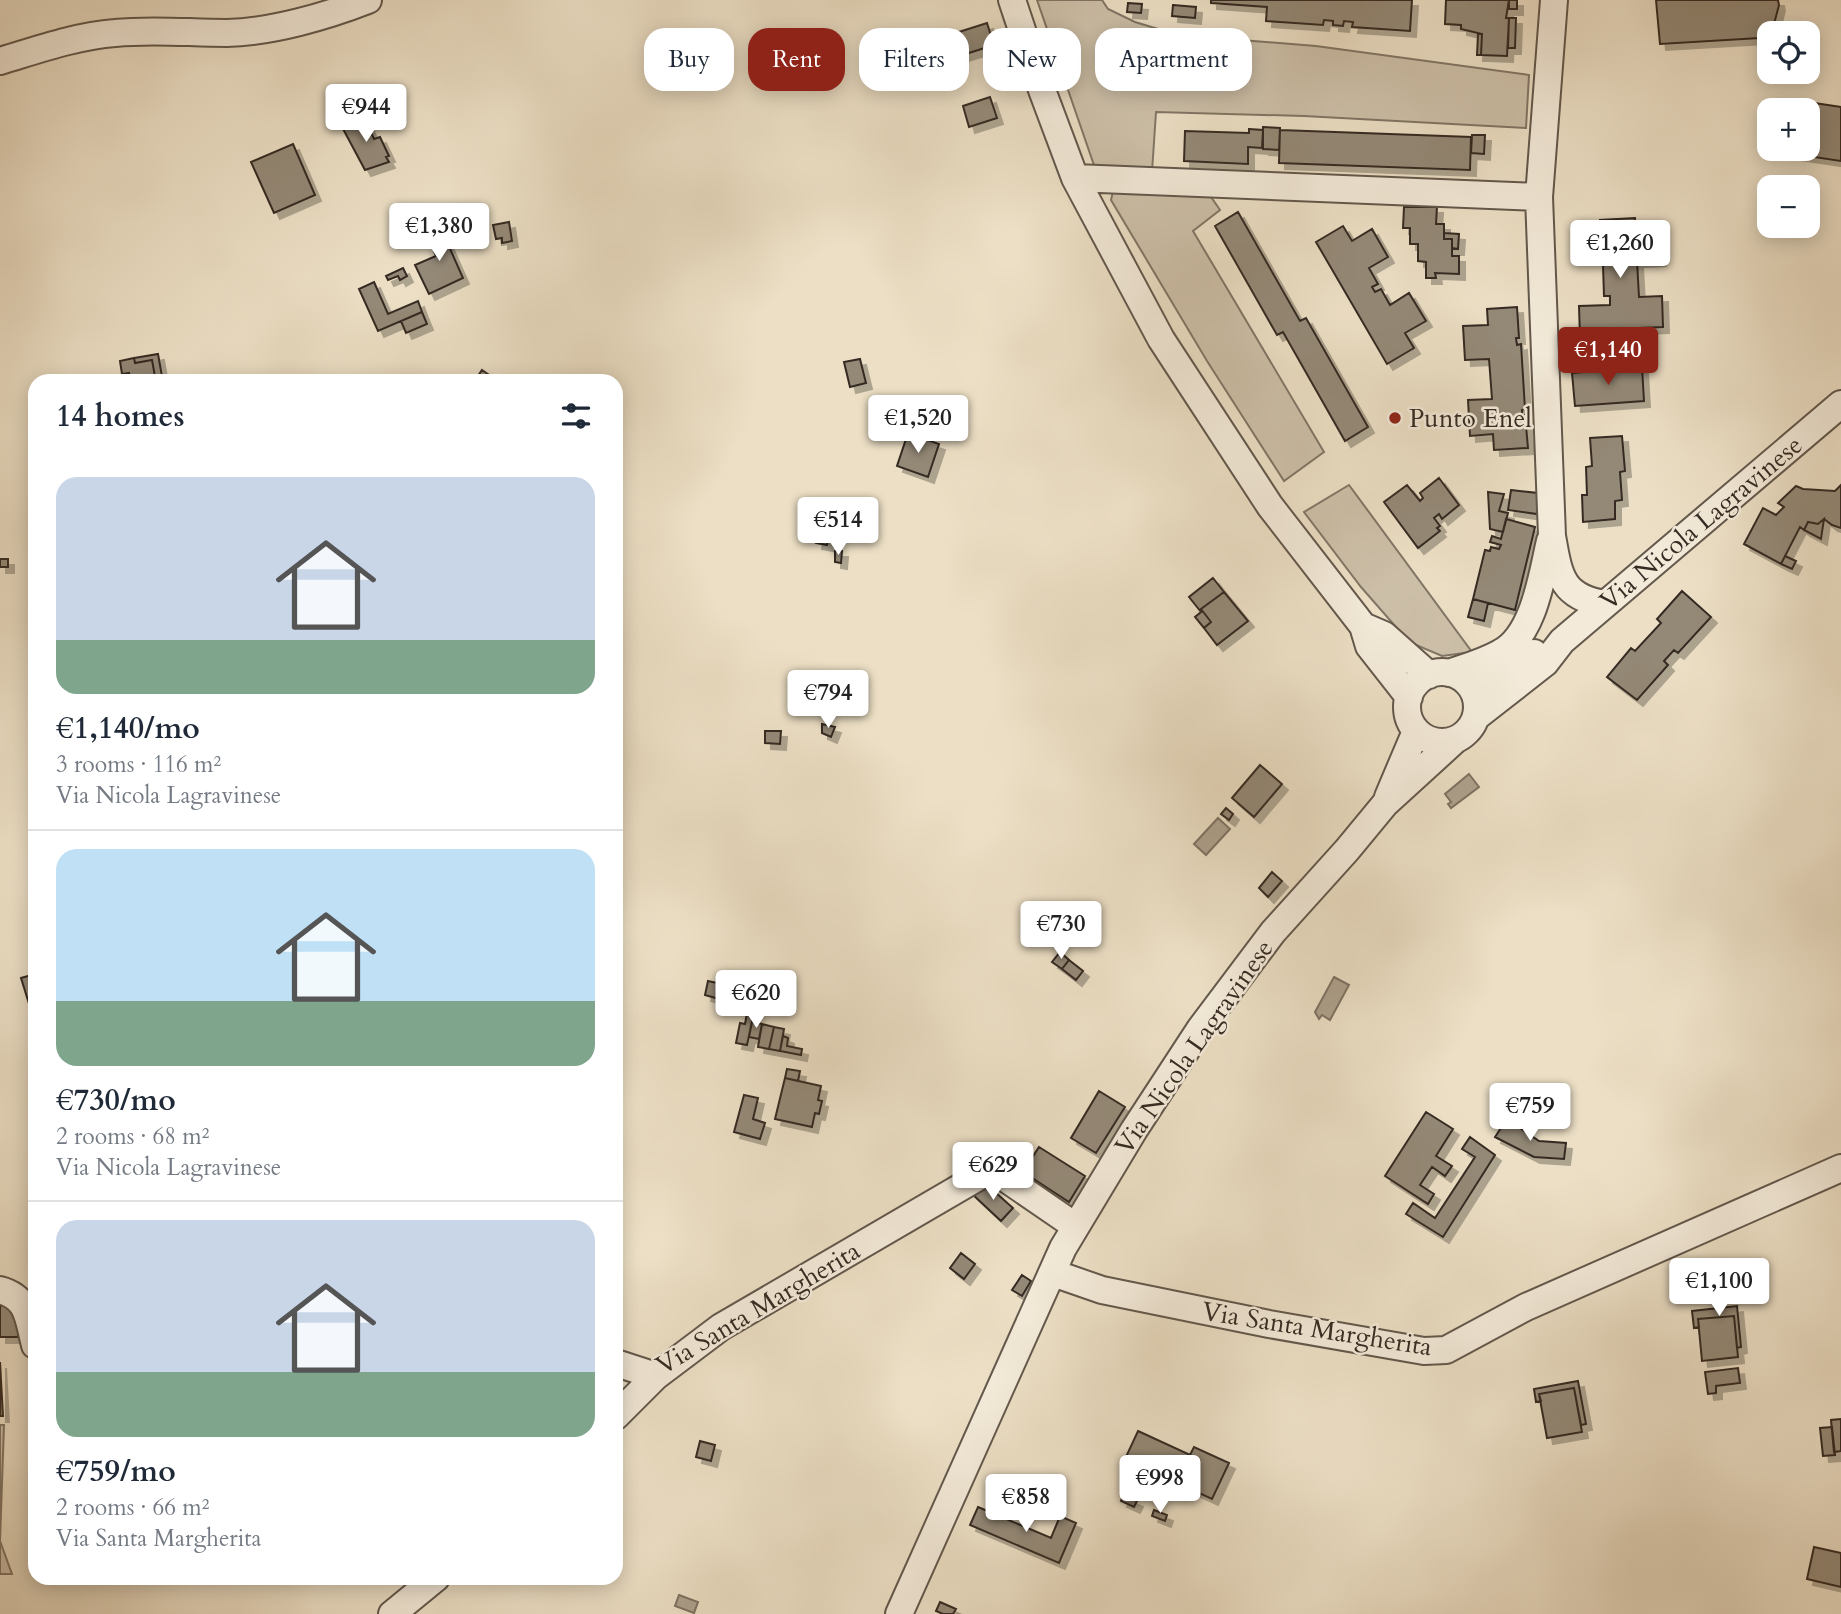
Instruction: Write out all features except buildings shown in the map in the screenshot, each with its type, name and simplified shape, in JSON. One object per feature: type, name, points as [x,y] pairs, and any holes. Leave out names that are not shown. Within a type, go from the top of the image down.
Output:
[{"type":"street","points":[[0,61],[66,42],[112,33],[155,30],[230,33],[274,27],[368,0]]},
{"type":"street","points":[[1012,0],[1075,178],[1169,350],[1270,506],[1363,626],[1369,646],[1409,697]]},
{"type":"street","points":[[1554,0],[1539,197],[1552,536],[1563,583],[1576,595],[1605,604]]},
{"type":"street","points":[[1075,178],[1539,197]]},
{"type":"street","name":"Via Nicola Lagravinese","points":[[1475,704],[1536,651],[1562,641],[1841,404]]},
{"type":"street","points":[[1363,626],[1384,635],[1439,674],[1455,674],[1466,681],[1475,704],[1471,727],[1464,736],[1454,741],[1440,743],[1427,739],[1416,730],[1407,709],[1409,697],[1416,683],[1439,674],[1502,653],[1515,641],[1531,617],[1552,536]]},
{"type":"street","name":"Via Nicola Lagravinese","points":[[1385,804],[1416,730]]},
{"type":"street","name":"Via Nicola Lagravinese","points":[[899,1614],[1075,1226],[1200,1029],[1273,932],[1385,804],[1454,741]]},
{"type":"street","name":"Via Santa Margherita","points":[[623,1365],[656,1376],[721,1327],[992,1168],[1075,1226]]},
{"type":"street","name":"Via Santa Margherita","points":[[1053,1273],[1102,1290],[1257,1322],[1424,1352],[1446,1350],[1526,1307],[1841,1168]]},
{"type":"street","points":[[0,1290],[15,1294],[24,1306],[28,1320]]},
{"type":"street","points":[[623,1409],[656,1376]]},
{"type":"street","points":[[392,1614],[427,1585]]},
{"type":"shaded area","points":[[1037,0],[1102,0],[1108,9],[1155,28],[1095,28],[1095,91],[1252,91],[1252,41],[1316,46],[1529,75],[1526,128],[1304,116],[1156,112],[1152,172],[1095,168],[1068,91],[1081,91],[1081,28],[1047,28]]},
{"type":"shaded area","points":[[1113,191],[1209,194],[1220,210],[1193,231],[1324,452],[1284,481],[1207,361],[1111,200]]},
{"type":"shaded area","points":[[1349,485],[1472,652],[1442,656],[1409,642],[1361,587],[1304,512]]},
{"type":"shaded area","points":[[1469,774],[1479,787],[1451,808],[1448,804],[1451,802],[1445,794]]},
{"type":"shaded area","points":[[1218,818],[1230,829],[1206,855],[1194,844]]},
{"type":"shaded area","points":[[1334,977],[1349,985],[1330,1020],[1322,1015],[1319,1019],[1315,1012]]},
{"type":"shaded area","points":[[0,1425],[4,1425],[0,1541]]},
{"type":"shaded area","points":[[0,1541],[12,1574],[0,1574]]},
{"type":"shaded area","points":[[679,1595],[698,1602],[694,1613],[675,1606]]},
{"type":"place","name":"Punto Enel","points":[[1395,418]]}]
